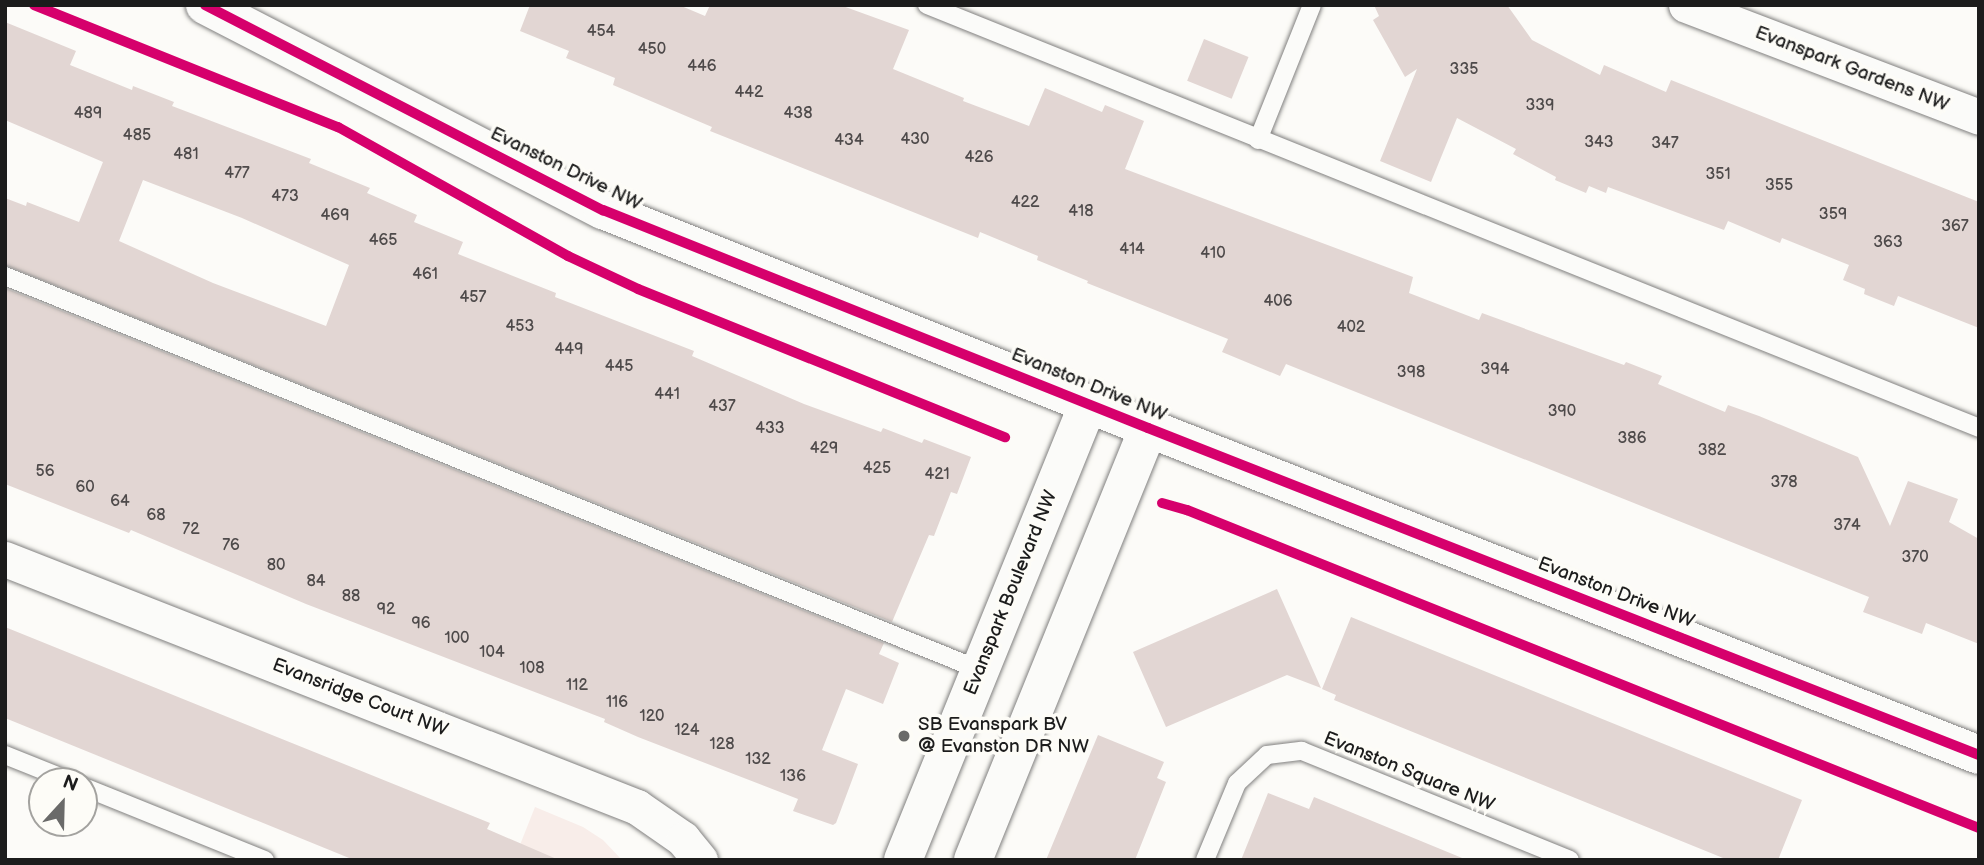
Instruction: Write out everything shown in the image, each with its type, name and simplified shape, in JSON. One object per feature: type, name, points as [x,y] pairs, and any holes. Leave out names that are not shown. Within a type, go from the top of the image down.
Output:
[{"type":"street","name":"Evanston Drive NW","points":[[205,5],[603,209],[1148,428],[1979,755]]},
{"type":"street","name":"Evanspark Gardens NW","points":[[1686,5],[1979,117]]},
{"type":"street","name":"Evanspark Boulevard NW","points":[[903,860],[1088,404]]},
{"type":"street","points":[[973,860],[1148,428]]},
{"type":"street","name":"Evansridge Court NW","points":[[5,559],[637,807],[682,839],[700,860]]},
{"type":"lane","points":[[927,5],[1979,428]]},
{"type":"lane","points":[[1258,140],[1312,5]]},
{"type":"lane","points":[[5,276],[980,670]]},
{"type":"lane","name":"Evanston Square NW","points":[[1205,860],[1237,783],[1267,755],[1302,751],[1570,860]]},
{"type":"lane","points":[[5,755],[35,767]]},
{"type":"lane","points":[[98,793],[265,860]]},
{"type":"path","points":[[13,860],[15,853]]},
{"type":"shaded area","points":[[535,807],[583,827],[603,840],[622,860],[514,860]]},
{"type":"building","points":[[530,5],[679,5],[705,16],[710,5],[840,5],[909,30],[893,69],[964,98],[963,101],[1029,126],[1045,88],[1102,112],[1105,105],[1144,121],[1125,169],[1413,277],[1409,293],[1479,320],[1482,313],[1624,365],[1626,362],[1662,376],[1658,384],[1725,412],[1728,405],[1858,457],[1890,526],[1908,481],[1958,499],[1949,522],[1979,539],[1979,644],[1926,623],[1922,634],[1863,612],[1869,597],[1286,364],[1280,376],[1222,352],[1228,339],[1087,283],[1088,281],[1037,260],[1038,256],[980,232],[978,238],[710,131],[712,127],[613,85],[615,78],[566,58],[569,51],[520,31]]},
{"type":"building","points":[[1374,5],[1507,5],[1532,40],[1600,75],[1604,65],[1666,92],[1671,80],[1979,202],[1979,328],[1898,296],[1894,306],[1864,294],[1865,289],[1843,280],[1849,265],[1782,238],[1780,243],[1728,221],[1724,230],[1608,187],[1606,193],[1589,186],[1586,193],[1555,180],[1556,177],[1513,154],[1516,149],[1457,118],[1431,182],[1380,161],[1417,69],[1405,77],[1373,20],[1379,16]]},
{"type":"building","points":[[5,22],[76,51],[70,65],[132,90],[133,86],[174,102],[172,106],[311,159],[309,163],[370,188],[367,193],[417,215],[414,222],[463,242],[458,254],[556,293],[555,297],[694,351],[692,356],[804,404],[881,432],[883,428],[922,443],[924,439],[971,457],[957,494],[951,492],[934,536],[929,535],[892,622],[5,265],[5,198],[26,206],[27,202],[79,222],[103,162],[5,120]],"holes":[[[143,180],[242,218],[349,265],[326,326],[213,283],[119,241]]]},
{"type":"building","points":[[1204,39],[1249,57],[1232,99],[1187,81]]},
{"type":"building","points":[[5,288],[884,643],[879,654],[899,663],[883,704],[846,689],[822,750],[858,764],[836,823],[833,825],[793,811],[798,799],[638,737],[604,722],[605,719],[306,604],[131,530],[129,533],[5,484]]},
{"type":"building","points":[[1277,589],[1321,688],[1287,675],[1166,727],[1133,652]]},
{"type":"building","points":[[1351,617],[1802,800],[1778,860],[1728,860],[1334,700],[1336,695],[1322,689]]},
{"type":"building","points":[[5,627],[490,823],[487,829],[559,860],[354,860],[5,718]]},
{"type":"building","points":[[1098,735],[1164,762],[1157,778],[1166,782],[1135,860],[1046,860]]},
{"type":"building","points":[[1268,793],[1309,809],[1314,797],[1467,860],[1241,860]]},
{"type":"cycle path","points":[[34,5],[338,127],[568,256],[638,289],[1005,437]]},
{"type":"cycle path","points":[[205,5],[603,210],[1979,755]]},
{"type":"cycle path","points":[[1162,503],[1187,510],[1979,828]]},
{"type":"place","name":"SB Evanspark BV @ Evanston DR NW","points":[[904,736]]}]
